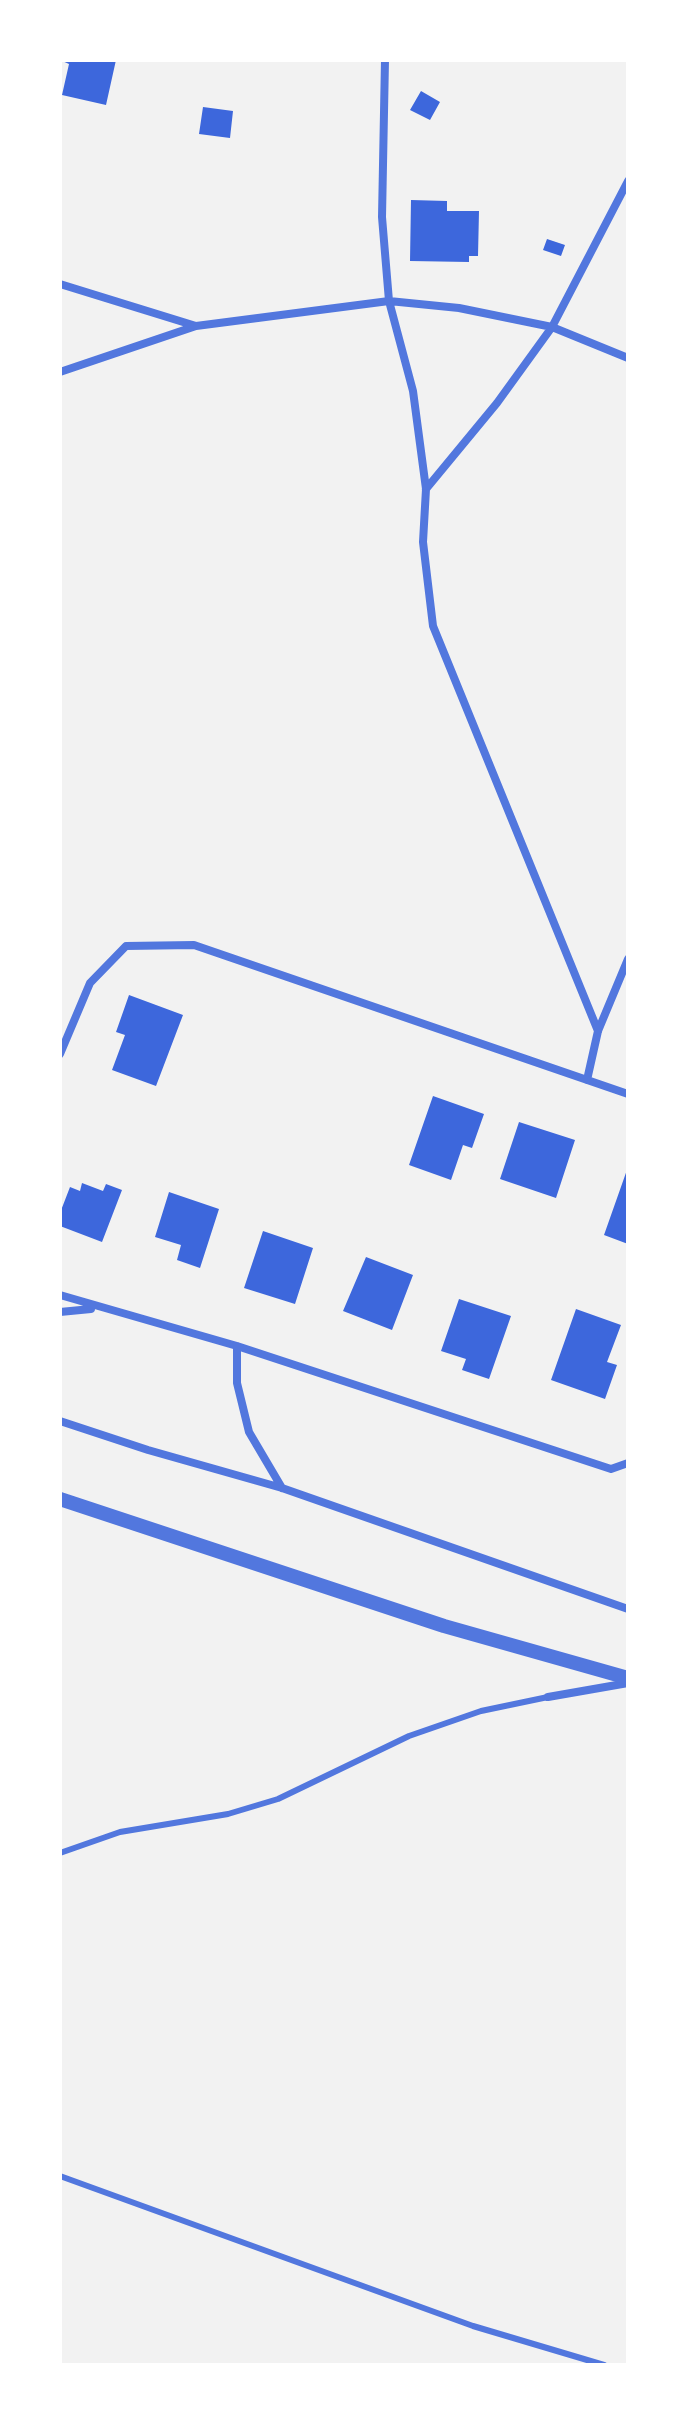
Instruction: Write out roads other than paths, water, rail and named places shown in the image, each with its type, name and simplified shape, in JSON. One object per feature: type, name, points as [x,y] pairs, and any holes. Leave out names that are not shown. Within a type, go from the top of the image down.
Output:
[{"type":"street","points":[[385,60],[382,217],[389,301],[413,391],[426,489],[423,542],[433,626],[598,1031]]},
{"type":"street","points":[[426,489],[497,403],[552,327],[628,181]]},
{"type":"street","points":[[60,284],[196,326]]},
{"type":"street","points":[[60,372],[196,326],[389,301],[459,308],[552,327],[628,358]]},
{"type":"street","points":[[60,1054],[64,1027],[90,983],[126,946],[194,945],[628,1094]]},
{"type":"street","points":[[587,1080],[598,1031],[628,959]]},
{"type":"street","points":[[60,1295],[96,1308],[237,1346],[611,1469],[628,1463]]},
{"type":"street","points":[[60,1312],[96,1308]]},
{"type":"street","points":[[237,1346],[237,1383],[249,1432],[282,1488]]},
{"type":"street","points":[[60,1421],[282,1488],[628,1609]]},
{"type":"street","points":[[60,1499],[444,1626],[628,1680]]},
{"type":"street","points":[[548,1697],[628,1680]]},
{"type":"lane","points":[[60,1853],[120,1832],[228,1814],[278,1799],[409,1736],[481,1711],[548,1697]]},
{"type":"lane","points":[[60,2176],[473,2326],[604,2365]]}]
